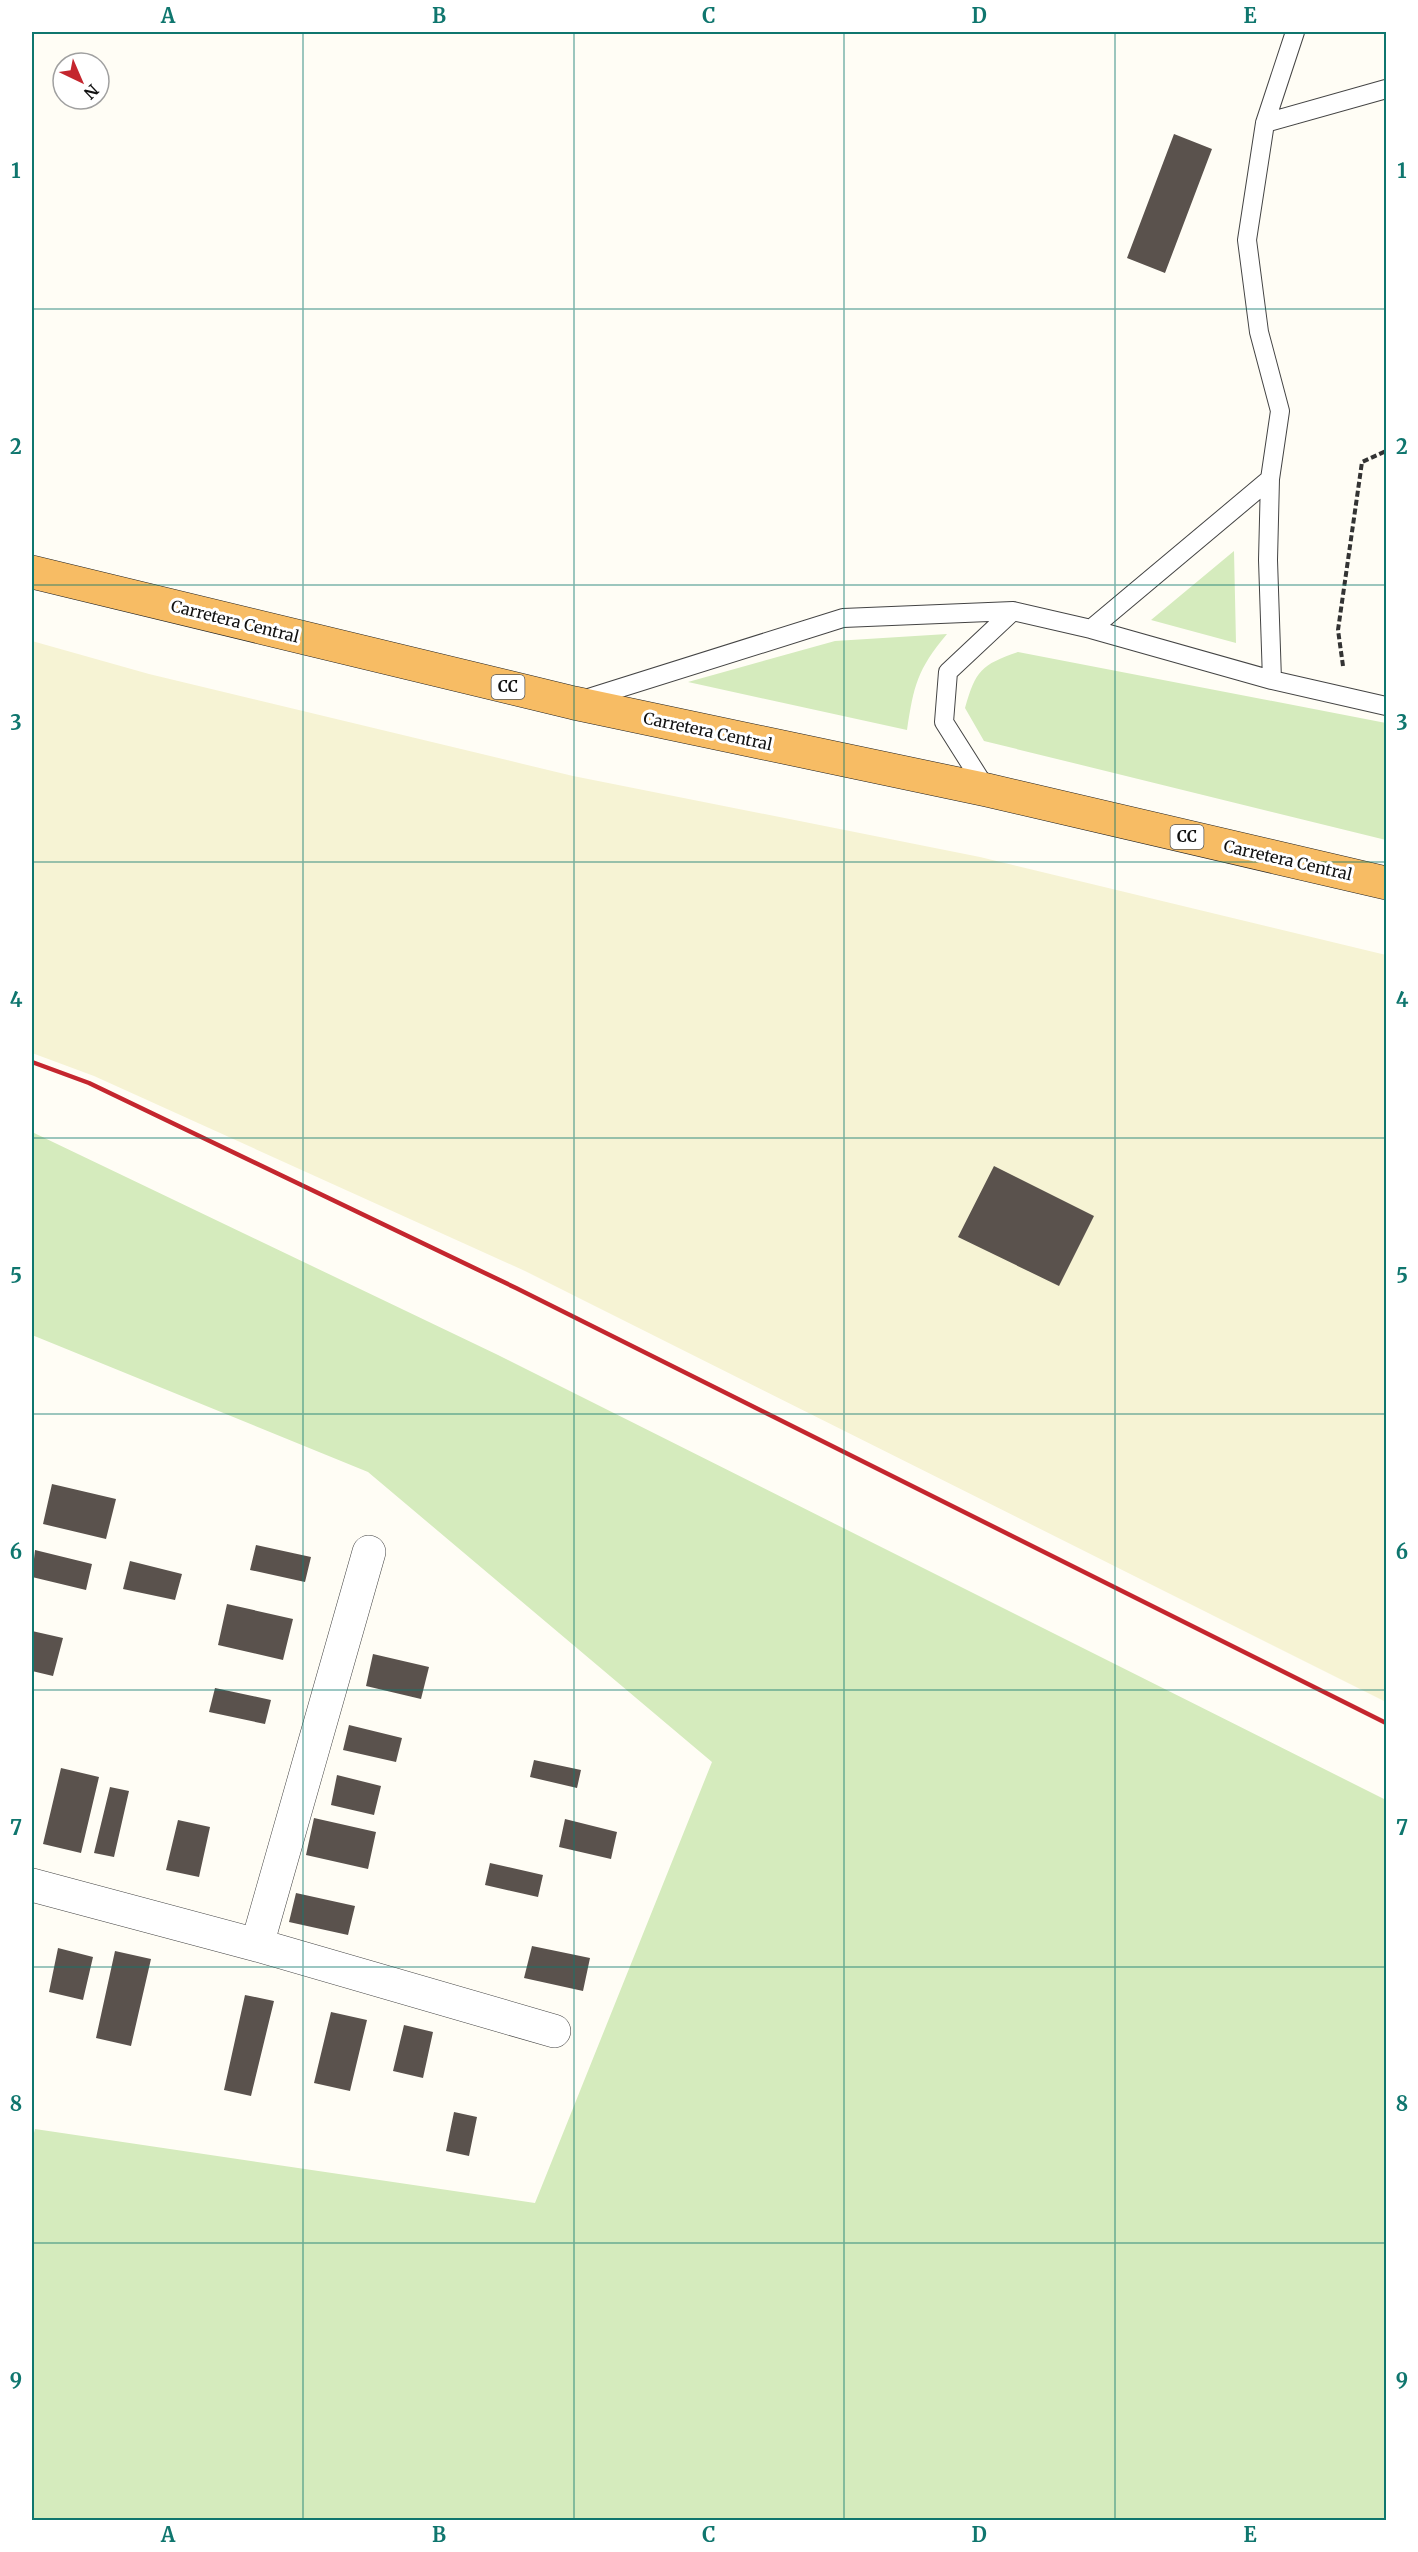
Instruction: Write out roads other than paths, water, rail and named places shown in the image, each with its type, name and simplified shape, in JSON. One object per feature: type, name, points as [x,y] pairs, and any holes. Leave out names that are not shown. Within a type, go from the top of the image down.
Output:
[{"type":"highway","name":"Carretera Central","points":[[32,572],[574,703],[987,790],[1386,883]]},
{"type":"street","points":[[257,1945],[369,1552]]},
{"type":"street","points":[[32,1885],[257,1945],[554,2031]]},
{"type":"lane","points":[[1272,680],[1268,560],[1270,479],[1280,411],[1259,332],[1247,240],[1264,123],[1295,32]]},
{"type":"lane","points":[[1264,123],[1386,89]]},
{"type":"lane","points":[[1091,629],[1270,479]]},
{"type":"lane","points":[[987,790],[944,722],[948,672],[1013,611]]},
{"type":"lane","points":[[574,703],[843,618],[1013,611],[1091,629],[1272,680],[1386,706]]},
{"type":"railway","points":[[32,1062],[89,1083],[516,1288],[1386,1723]]}]
